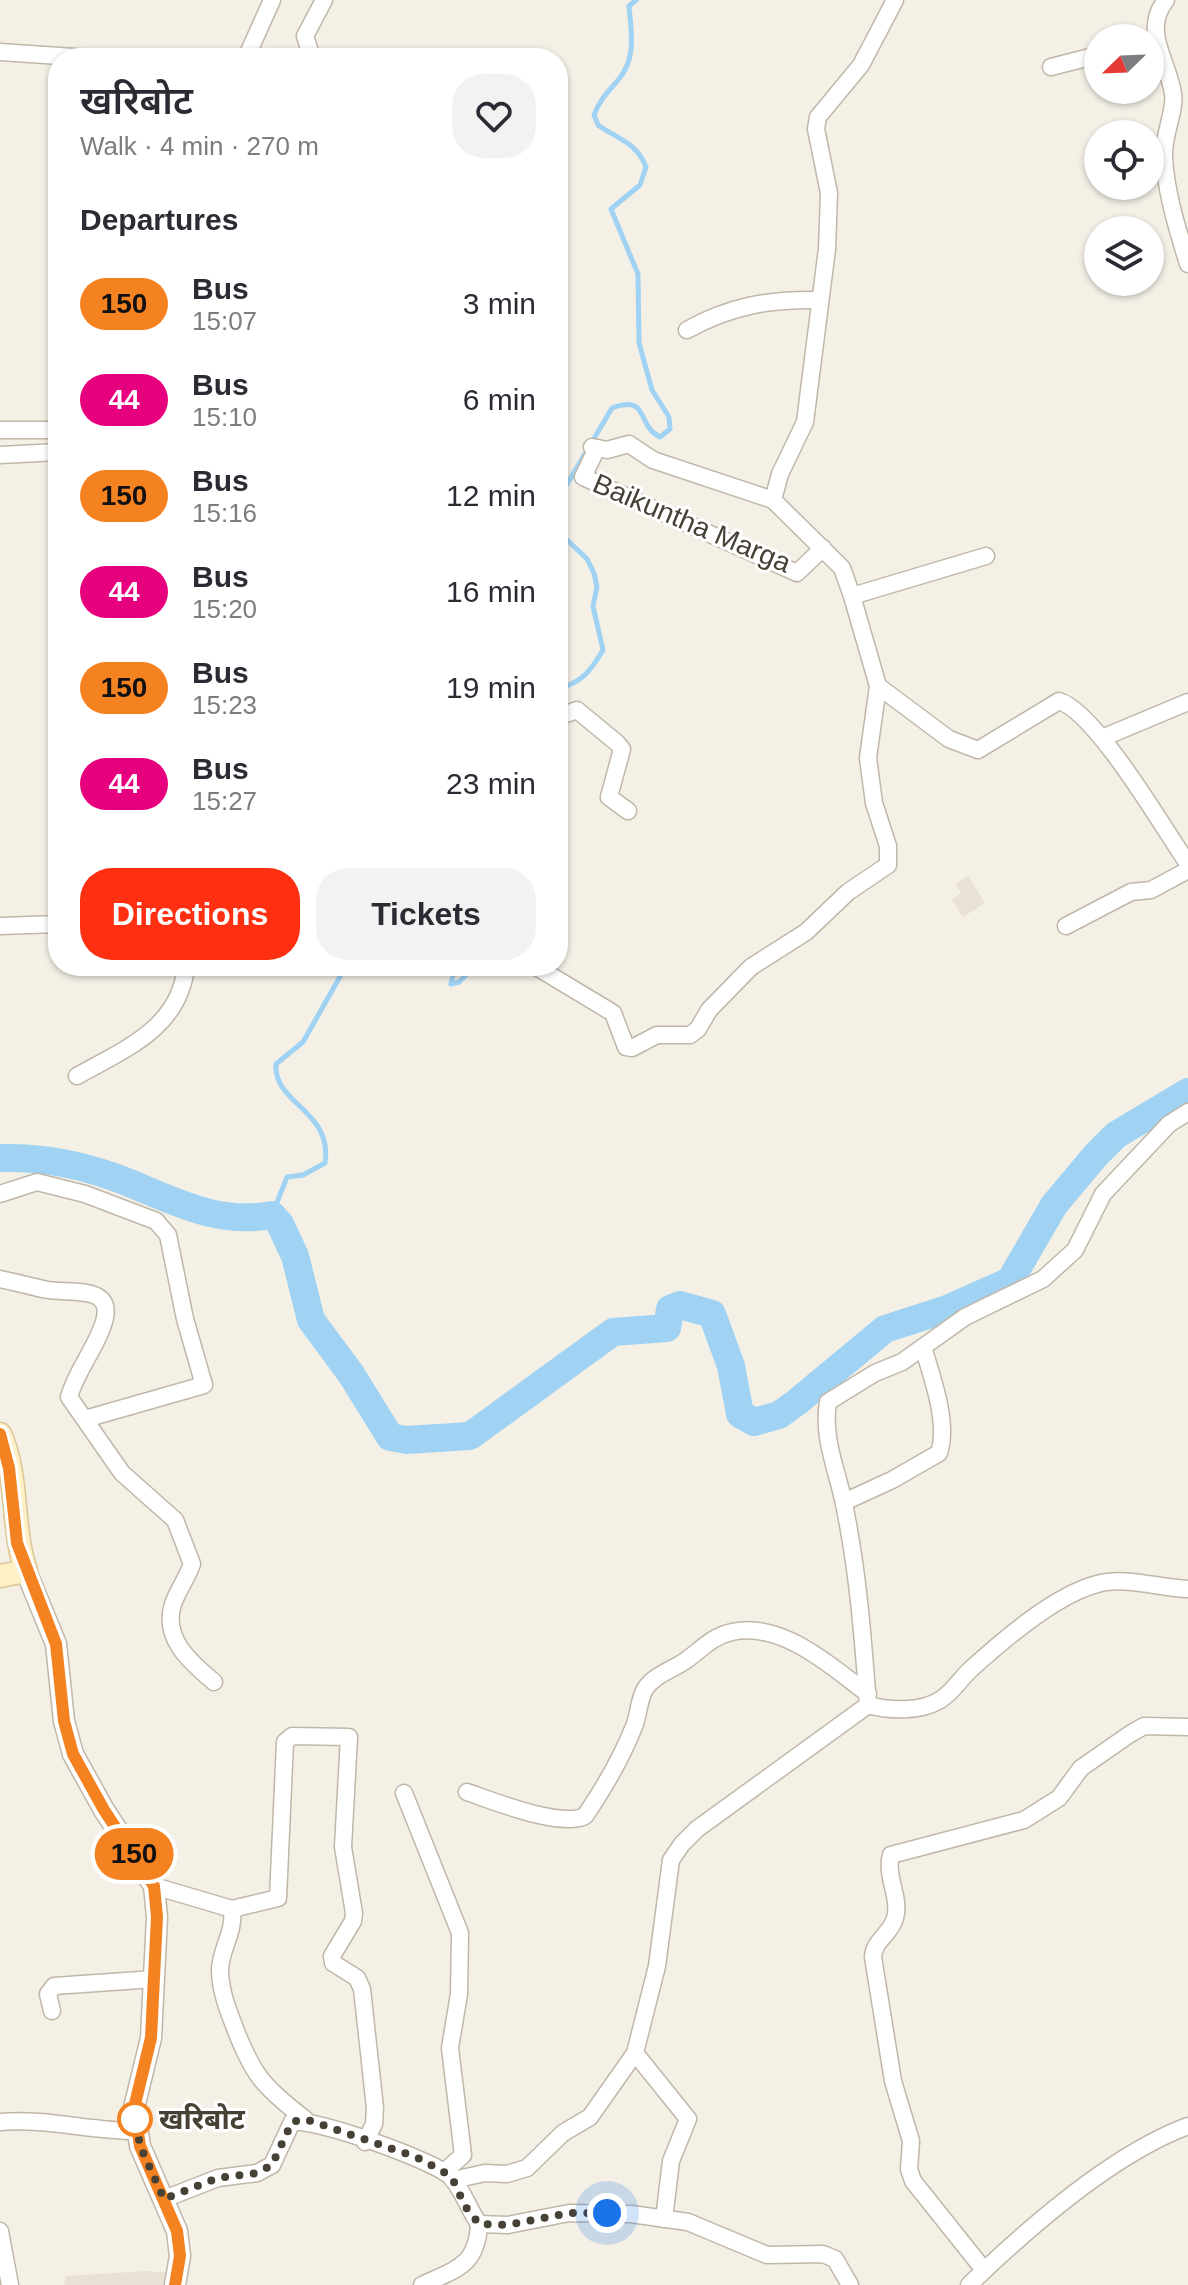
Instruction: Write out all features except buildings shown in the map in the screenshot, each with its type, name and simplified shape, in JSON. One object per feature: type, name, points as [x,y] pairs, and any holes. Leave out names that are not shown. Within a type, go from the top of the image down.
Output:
[{"type":"main road","points":[[0,1434],[9,1468],[17,1543],[26,1571],[0,1576]]},
{"type":"street","points":[[250,48],[272,0]]},
{"type":"street","points":[[552,976],[613,1013],[626,1047],[632,1048],[657,1035],[690,1035],[698,1029],[709,1010],[751,967],[806,932],[848,892],[888,865],[888,846],[874,803],[868,758],[878,686],[852,596],[842,568],[773,500],[780,474],[805,422],[829,216],[816,129],[818,117],[861,65],[895,0]]},
{"type":"street","points":[[1155,24],[1166,0]]},
{"type":"street","points":[[306,48],[305,36],[318,2]]},
{"type":"street","points":[[0,52],[48,55]]},
{"type":"street","points":[[1051,67],[1084,59]]},
{"type":"street","points":[[1164,64],[1181,99],[1165,132],[1164,156],[1188,264]]},
{"type":"street","points":[[687,330],[727,310],[765,301],[818,300]]},
{"type":"street","points":[[0,430],[48,430]]},
{"type":"street","name":"Baikuntha Marga","points":[[773,500],[653,460],[637,447],[595,447],[583,477],[797,573],[823,548]]},
{"type":"street","points":[[0,455],[48,453]]},
{"type":"street","points":[[852,596],[986,556]]},
{"type":"street","points":[[878,686],[949,739],[974,749],[984,748],[1059,701],[1067,703],[1102,738],[1188,867],[1151,890],[1131,892],[1066,926]]},
{"type":"street","points":[[1102,738],[1188,702]]},
{"type":"street","points":[[568,713],[577,710],[622,749],[609,797],[628,811]]},
{"type":"street","points":[[0,926],[48,924]]},
{"type":"street","points":[[77,1076],[151,1033],[167,1018],[179,999],[184,976]]},
{"type":"street","points":[[868,1699],[861,1609],[844,1502],[824,1424],[828,1402],[923,1347],[965,1317],[1043,1279],[1075,1250],[1103,1194],[1169,1124],[1188,1112]]},
{"type":"street","points":[[0,1194],[37,1182],[85,1194],[156,1221],[168,1235],[185,1319],[204,1385],[85,1419]]},
{"type":"street","points":[[0,1279],[52,1291],[81,1289],[98,1296],[104,1306],[103,1326],[69,1397],[122,1473],[175,1520],[185,1539],[192,1564],[174,1600],[171,1630],[181,1651],[214,1682]]},
{"type":"street","points":[[844,1502],[892,1480],[939,1453],[943,1442],[933,1382],[923,1347]]},
{"type":"street","points":[[26,1571],[56,1644],[64,1721],[73,1754],[104,1810],[154,1886],[157,1917],[151,2038],[134,2108],[136,2131],[177,2231],[180,2256],[175,2285]]},
{"type":"street","points":[[467,1792],[552,1816],[578,1819],[585,1816],[623,1751],[636,1721],[643,1692],[651,1681],[687,1660],[707,1642],[732,1632],[758,1631],[785,1639],[817,1655],[883,1709],[913,1708],[940,1700],[971,1669],[1041,1612],[1082,1589],[1114,1581],[1188,1589]]},
{"type":"street","points":[[449,2176],[507,2174],[527,2168],[563,2133],[590,2117],[635,2053],[657,1966],[671,1860],[676,1852],[697,1829],[868,1699]]},
{"type":"street","points":[[984,2270],[913,2181],[909,2169],[911,2141],[893,2081],[873,1957],[876,1945],[894,1922],[896,1913],[889,1874],[891,1855],[1024,1820],[1059,1798],[1081,1768],[1144,1726],[1188,1727]]},
{"type":"street","points":[[154,1886],[232,1909],[278,1898],[285,1742],[292,1736],[349,1737],[343,1847],[354,1913],[353,1921],[332,1956],[333,1963],[357,1978],[362,1989],[375,2108],[374,2124],[365,2142]]},
{"type":"street","points":[[404,1793],[460,1933],[459,1994],[450,2048],[463,2155],[449,2176]]},
{"type":"street","points":[[232,1909],[233,1932],[220,1965],[222,1993],[249,2066],[277,2098],[305,2119],[416,2157],[449,2176],[479,2224]]},
{"type":"street","points":[[52,2011],[48,1994],[54,1986],[116,1978],[154,1979]]},
{"type":"street","points":[[635,2053],[688,2119],[671,2161],[664,2219]]},
{"type":"street","points":[[164,2199],[218,2178],[257,2173],[272,2165],[292,2122],[305,2119]]},
{"type":"street","points":[[0,2122],[26,2120],[83,2129],[136,2131]]},
{"type":"street","points":[[969,2285],[1026,2231],[1123,2159],[1188,2126]]},
{"type":"street","points":[[479,2224],[508,2225],[569,2213],[631,2214],[688,2222],[767,2255],[823,2254],[835,2259],[850,2285]]},
{"type":"street","points":[[422,2285],[459,2268],[472,2256],[479,2224]]},
{"type":"street","points":[[0,2231],[10,2285]]},
{"type":"shaded area","points":[[968,876],[985,903],[963,917],[952,900],[961,893],[955,884]]},
{"type":"shaded area","points":[[147,2271],[171,2273],[170,2285],[64,2285],[66,2276]]},
{"type":"waterway","points":[[568,483],[612,408],[624,405],[638,408],[648,426],[660,437],[670,429],[669,417],[652,390],[639,343],[638,274],[611,209],[640,185],[646,167],[638,152],[598,125],[594,115],[625,71],[632,44],[629,6],[636,0]]},
{"type":"waterway","points":[[568,541],[587,559],[594,573],[597,587],[593,606],[603,650],[585,675],[568,685]]},
{"type":"waterway","points":[[272,1215],[287,1177],[303,1175],[325,1163],[325,1145],[320,1131],[284,1089],[276,1064],[303,1042],[340,976]]},
{"type":"waterway","points":[[453,976],[451,984],[465,976]]},
{"type":"waterway","points":[[0,1158],[43,1160],[86,1168],[210,1213],[230,1217],[272,1215],[280,1224],[295,1256],[311,1320],[351,1374],[390,1437],[407,1440],[470,1436],[613,1332],[667,1328],[670,1309],[680,1305],[712,1314],[731,1366],[740,1414],[754,1422],[779,1415],[885,1329],[947,1309],[1010,1281],[1054,1205],[1096,1155],[1116,1135],[1188,1092]]},
{"type":"bus line","name":"150","points":[[0,1434],[9,1468],[17,1543],[60,1659],[64,1721],[73,1754],[104,1810],[154,1886],[157,1917],[151,2038],[134,2108],[140,2146],[177,2231],[180,2256],[175,2285]]},
{"type":"place","name":"खरिबोट","points":[[135,2119]]},
{"type":"route","points":[[135,2119],[134,2108],[140,2146],[164,2199],[218,2178],[257,2173],[272,2165],[292,2122],[305,2119],[416,2157],[444,2172],[453,2180],[465,2206],[479,2224],[508,2225],[569,2213],[607,2213]]}]
